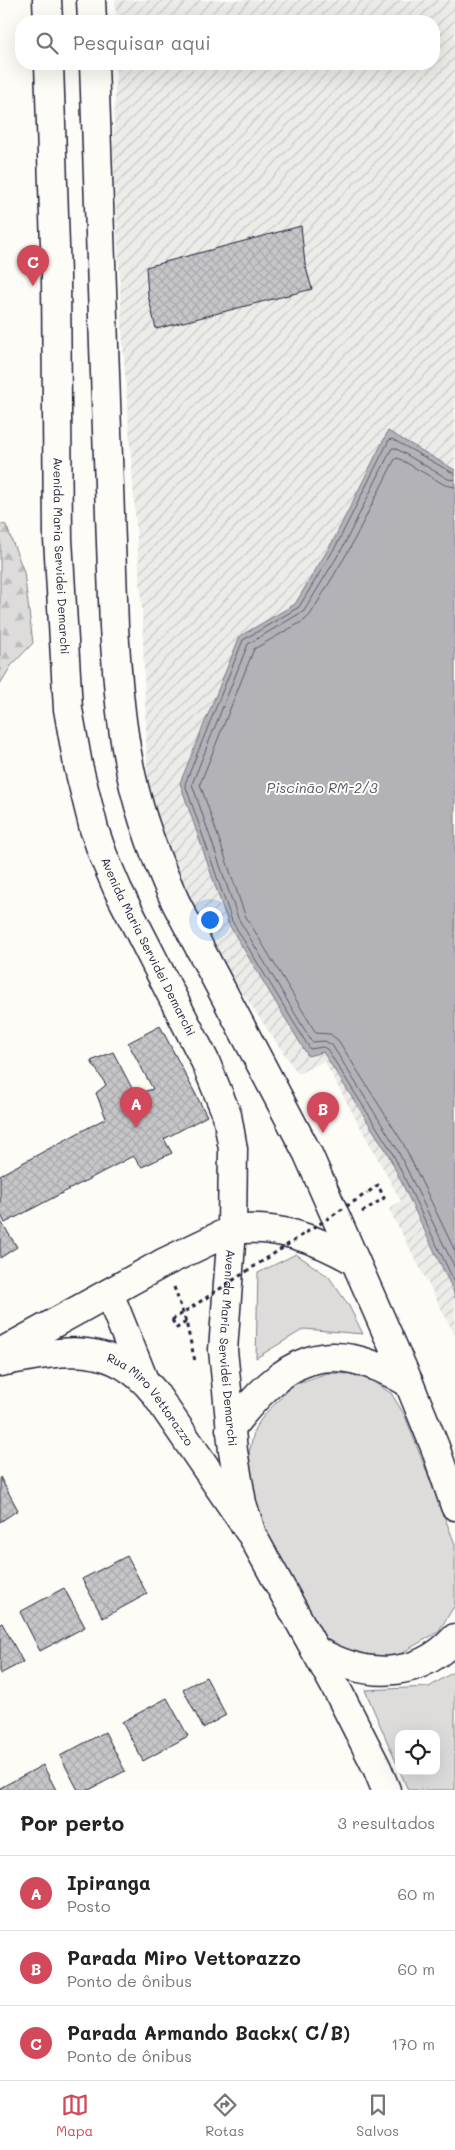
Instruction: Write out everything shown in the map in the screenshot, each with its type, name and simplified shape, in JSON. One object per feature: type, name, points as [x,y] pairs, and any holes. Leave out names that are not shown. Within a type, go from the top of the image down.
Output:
[{"type":"main road","points":[[47,0],[48,15]]},
{"type":"main road","points":[[91,0],[92,15]]},
{"type":"main road","name":"Avenida Maria Servidei Demarchi","points":[[49,70],[56,276],[58,539],[68,709],[80,773],[94,829],[103,855],[118,890],[205,1061],[227,1116],[233,1149],[232,1230],[224,1350],[230,1429],[240,1494],[252,1535],[353,1720],[386,1790]]},
{"type":"main road","points":[[94,70],[117,677],[132,775],[143,821],[176,903],[308,1154],[409,1383],[435,1448],[455,1506]]},
{"type":"main road","points":[[0,1353],[163,1263],[232,1230],[254,1228],[297,1234],[320,1242],[355,1261]]},
{"type":"main road","points":[[109,1293],[143,1378]]},
{"type":"main road","name":"Rua Miro Vettorazzo","points":[[0,1362],[51,1353],[81,1351],[103,1356],[121,1363],[143,1378],[170,1414],[252,1535]]},
{"type":"main road","points":[[230,1429],[254,1399],[275,1380],[300,1364],[314,1360],[341,1357],[356,1359],[375,1364],[409,1383]]},
{"type":"main road","points":[[315,1650],[349,1666],[366,1670],[391,1670],[415,1665],[428,1659],[455,1638]]},
{"type":"path","points":[[186,1322],[177,1328],[172,1320],[378,1185],[384,1198],[373,1205]]},
{"type":"path","points":[[163,1263],[178,1295],[197,1369]]},
{"type":"shaded area","points":[[115,0],[455,0],[455,1335],[389,1209],[401,1201],[324,1061],[298,1074],[224,966],[166,858],[148,793],[142,610],[123,345],[113,152],[116,70],[440,70],[440,15],[116,15]]},
{"type":"green space","points":[[0,524],[6,525],[24,572],[33,643],[11,666],[0,684]]},
{"type":"green space","points":[[296,1254],[329,1277],[349,1306],[363,1334],[304,1329],[256,1358],[258,1273]]},
{"type":"green space","points":[[327,1373],[349,1374],[370,1380],[391,1393],[405,1416],[455,1544],[455,1605],[438,1632],[400,1654],[361,1661],[333,1649],[297,1606],[262,1523],[249,1476],[249,1453],[255,1428],[265,1414],[293,1385]]},
{"type":"green space","points":[[455,1671],[455,1790],[408,1790],[402,1775],[440,1775],[440,1730],[395,1730],[395,1760],[365,1690],[429,1687]]},
{"type":"water","name":"Piscinão RM-2/3","points":[[388,431],[455,470],[455,1298],[453,1290],[387,1152],[323,1052],[308,1056],[228,923],[180,783],[240,636],[295,604],[333,541]]},
{"type":"building","points":[[301,226],[305,264],[312,289],[156,329],[148,295],[146,267]]},
{"type":"building","points":[[160,1026],[207,1116],[164,1139],[172,1153],[142,1167],[133,1156],[5,1223],[0,1213],[0,1175],[106,1118],[96,1093],[106,1085],[91,1061],[113,1052],[135,1094],[153,1089],[128,1043]]},
{"type":"building","points":[[0,1220],[17,1247],[0,1258]]},
{"type":"building","points":[[0,1477],[18,1510],[0,1522]]},
{"type":"building","points":[[127,1556],[147,1594],[103,1618],[82,1579]]},
{"type":"building","points":[[64,1588],[85,1627],[40,1651],[20,1612]]},
{"type":"building","points":[[2,1623],[23,1662],[0,1674],[0,1624]]},
{"type":"building","points":[[206,1677],[226,1715],[203,1728],[183,1689]]},
{"type":"building","points":[[167,1698],[188,1736],[143,1761],[122,1722]]},
{"type":"building","points":[[105,1732],[125,1771],[89,1790],[78,1790],[60,1756]]},
{"type":"building","points":[[43,1765],[56,1790],[0,1790],[0,1788]]},
{"type":"place","name":"Parada Armando Backx( C/B)","points":[[33,286]]},
{"type":"place","name":"Ipiranga","points":[[136,1128]]},
{"type":"place","name":"Parada Miro Vettorazzo","points":[[323,1133]]}]
